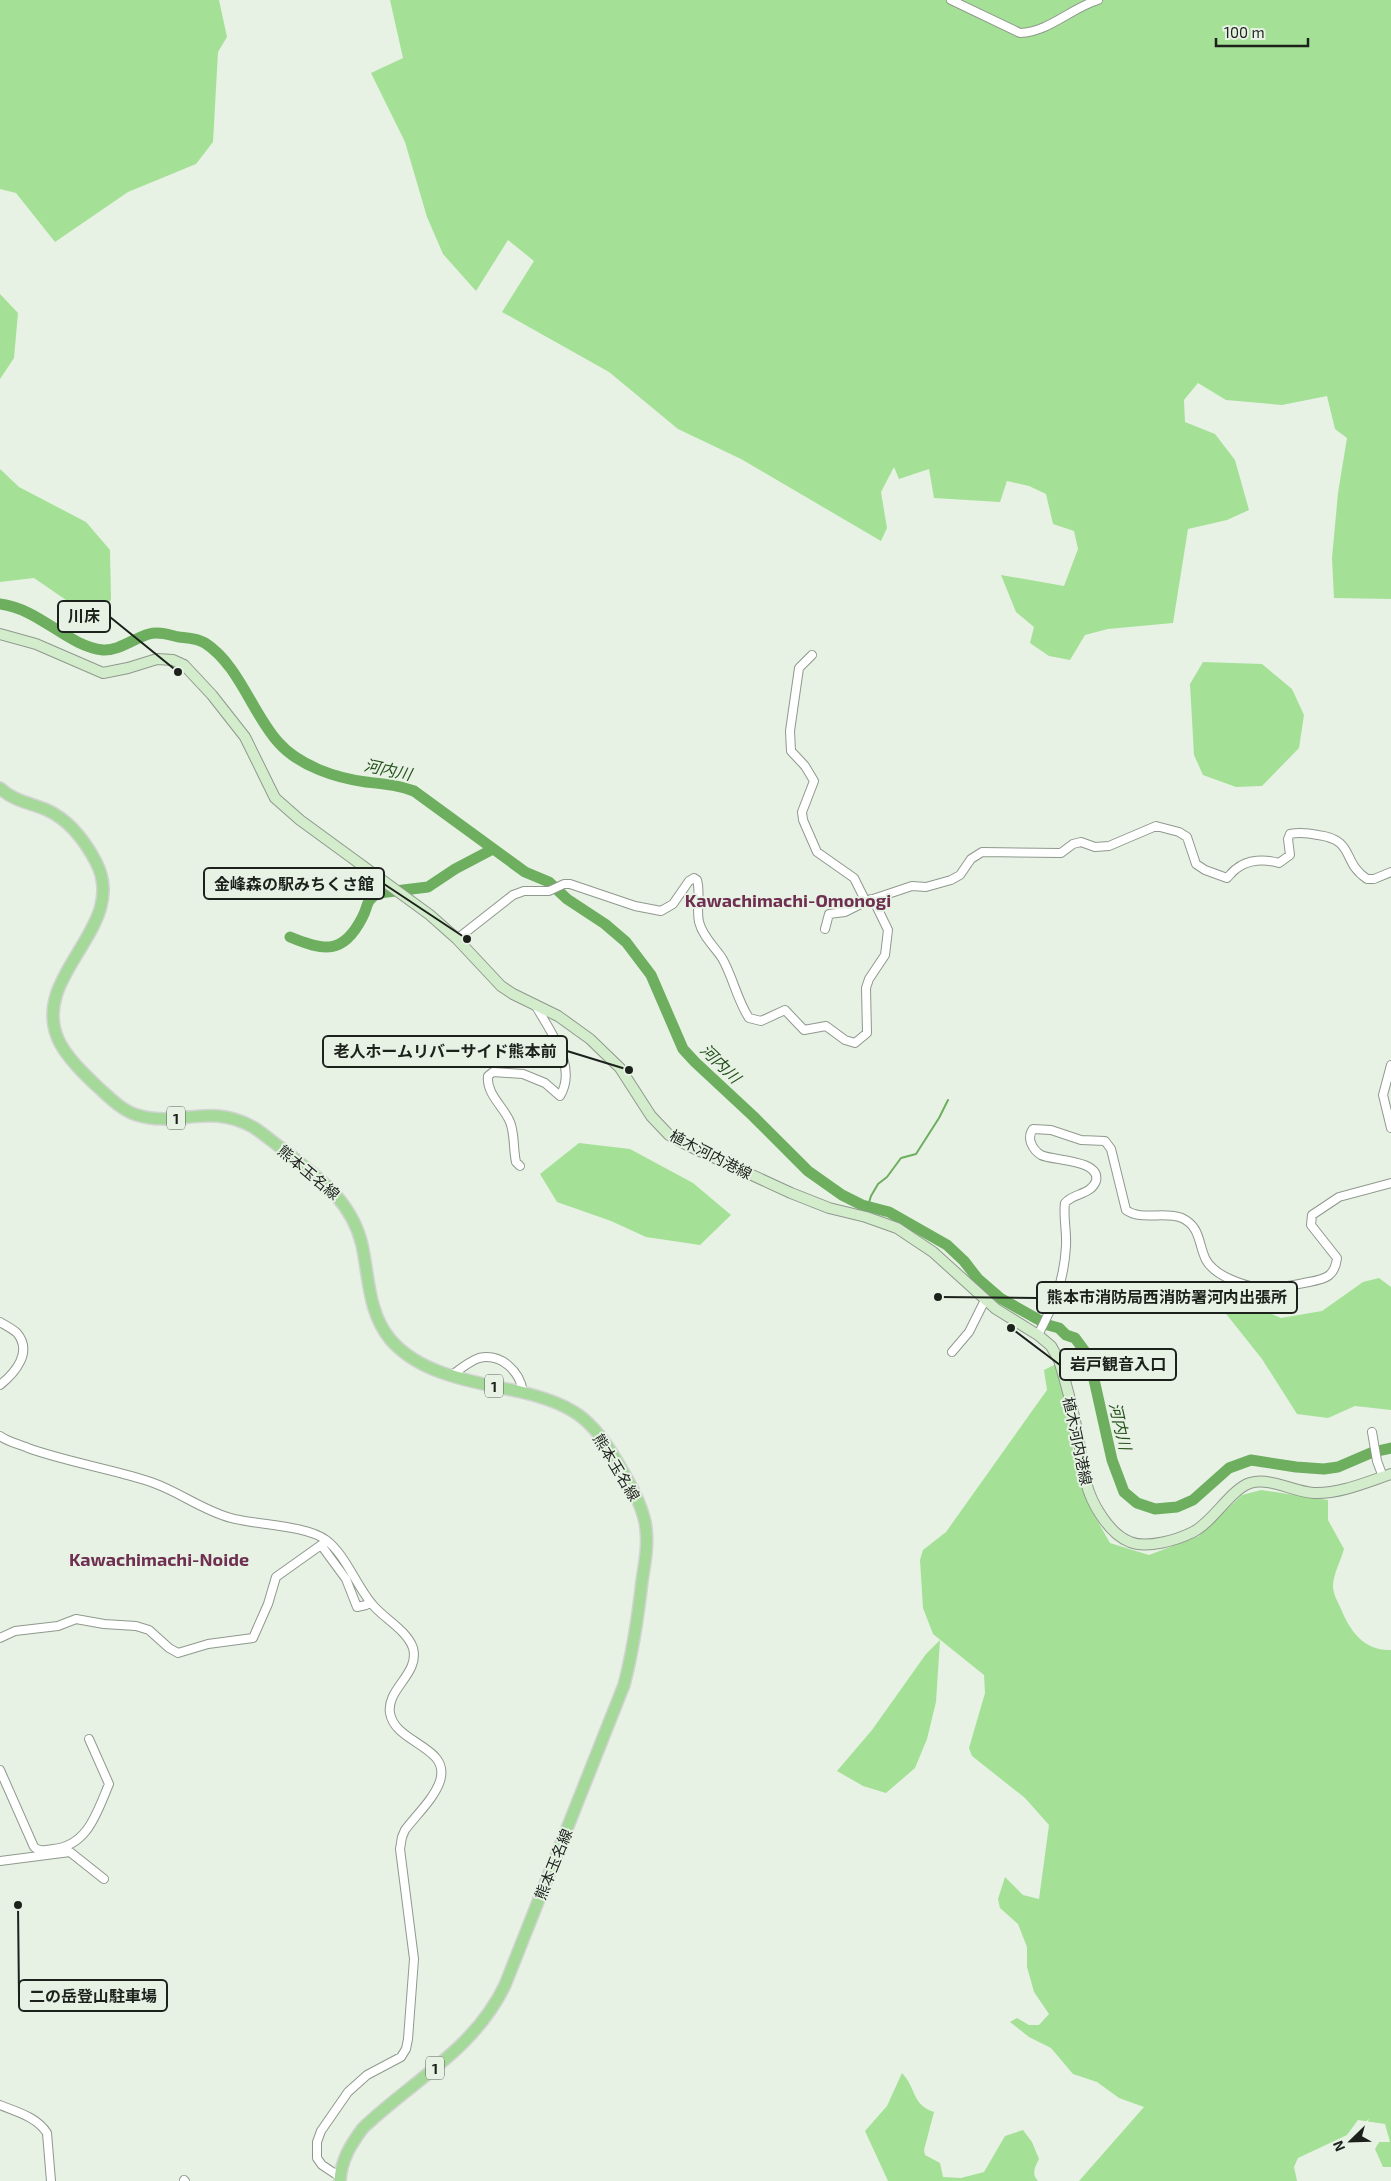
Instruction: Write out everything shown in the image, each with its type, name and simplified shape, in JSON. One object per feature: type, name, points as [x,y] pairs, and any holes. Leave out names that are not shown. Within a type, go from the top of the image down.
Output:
[{"type":"main road","name":"植木河内港線","points":[[0,634],[36,644],[103,673],[128,668],[158,658],[173,660],[184,665],[212,695],[245,737],[274,798],[300,820],[430,915],[457,939],[500,986],[558,1016],[608,1056],[628,1079],[651,1116],[669,1135],[799,1196],[829,1208],[866,1217],[897,1228],[933,1252],[985,1300],[1040,1331],[1059,1360],[1091,1497],[1103,1517],[1117,1533],[1130,1542],[1143,1544],[1160,1542],[1192,1532],[1205,1524],[1237,1492],[1252,1483],[1290,1487],[1314,1493],[1351,1487],[1387,1476]]},
{"type":"main road","name":"熊本玉名線","points":[[0,788],[18,800],[46,810],[65,821],[96,861],[102,876],[103,899],[100,914],[56,994],[53,1024],[57,1038],[67,1054],[98,1087],[125,1110],[137,1116],[154,1119],[211,1115],[237,1120],[255,1128],[330,1188],[342,1200],[352,1217],[361,1242],[375,1312],[384,1330],[400,1350],[420,1364],[452,1375],[524,1392],[566,1405],[591,1424],[608,1446],[639,1500],[646,1526],[646,1558],[634,1646],[622,1692],[562,1844],[497,2000],[478,2029],[363,2128],[349,2147],[340,2179]]},
{"type":"street","points":[[951,0],[1020,32],[1031,32],[1047,26],[1072,11],[1098,0]]},
{"type":"street","points":[[457,939],[513,895],[524,891],[549,891],[564,884],[570,884],[634,906],[661,911],[673,904],[689,881],[694,878],[697,880],[700,924],[707,939],[722,958],[749,1018],[761,1020],[785,1010],[804,1030],[826,1026],[845,1040],[854,1043],[867,1033],[866,988],[885,955],[888,930],[854,878],[817,852],[803,820],[802,812],[814,781],[805,766],[791,751],[790,731],[799,668],[812,655]]},
{"type":"street","points":[[825,929],[829,914],[845,912],[869,900],[912,886],[926,887],[952,880],[960,875],[971,858],[982,852],[1062,853],[1073,844],[1081,842],[1095,847],[1109,846],[1156,826],[1178,832],[1187,837],[1196,864],[1227,878],[1235,869],[1246,863],[1266,859],[1279,864],[1290,855],[1288,839],[1290,834],[1300,832],[1332,836],[1340,842],[1355,868],[1368,879],[1374,879],[1391,872]]},
{"type":"street","points":[[520,1166],[516,1162],[510,1121],[492,1093],[488,1076],[493,1072],[523,1074],[545,1083],[560,1096],[566,1087],[562,1054],[536,1006]]},
{"type":"street","points":[[1391,1064],[1383,1096],[1391,1128]]},
{"type":"street","points":[[1040,1331],[1064,1276],[1066,1244],[1065,1203],[1083,1194],[1096,1181],[1092,1168],[1041,1155],[1033,1148],[1030,1139],[1030,1132],[1033,1129],[1051,1130],[1081,1140],[1105,1141],[1111,1149],[1126,1210],[1132,1215],[1161,1214],[1181,1218],[1196,1229],[1206,1259],[1214,1268],[1224,1276],[1260,1288],[1287,1286],[1327,1278],[1336,1268],[1337,1258],[1311,1226],[1312,1215],[1339,1198],[1391,1183]]},
{"type":"street","points":[[952,1352],[969,1332],[985,1300]]},
{"type":"street","points":[[0,1322],[16,1332],[23,1347],[22,1357],[18,1366],[10,1377],[0,1384]]},
{"type":"street","points":[[452,1375],[478,1359],[494,1357],[508,1365],[516,1374],[524,1392]]},
{"type":"street","points":[[1372,1432],[1377,1461],[1387,1476]]},
{"type":"street","points":[[0,1436],[46,1454],[149,1481],[208,1510],[231,1518],[314,1533],[333,1547],[370,1602],[408,1639],[413,1649],[413,1660],[409,1673],[393,1696],[389,1706],[394,1726],[401,1734],[425,1747],[434,1755],[441,1772],[435,1792],[405,1830],[400,1849],[414,1959],[408,2040],[401,2057],[367,2075],[348,2092],[321,2131],[317,2142],[318,2158],[322,2166],[340,2179]]},
{"type":"street","points":[[0,1638],[15,1631],[58,1626],[76,1619],[104,1624],[136,1626],[149,1630],[169,1648],[178,1652],[208,1644],[253,1638],[268,1604],[276,1577],[321,1545],[346,1579],[357,1607],[370,1602]]},
{"type":"street","points":[[0,1770],[37,1849],[68,1847],[86,1833],[92,1825],[109,1784],[89,1739]]},
{"type":"street","points":[[0,1792],[7,1785]]},
{"type":"street","points":[[0,1861],[70,1852],[104,1879]]},
{"type":"street","points":[[0,2105],[38,2121],[44,2128],[47,2133],[51,2181]]},
{"type":"green space","points":[[0,0],[219,0],[227,37],[218,52],[213,142],[196,164],[128,192],[55,242],[16,193],[0,189]]},
{"type":"green space","points":[[390,0],[1391,0],[1391,599],[1334,598],[1332,558],[1338,493],[1347,438],[1335,429],[1327,396],[1282,405],[1226,400],[1198,383],[1184,400],[1185,422],[1215,434],[1235,460],[1249,510],[1227,520],[1188,529],[1173,623],[1108,629],[1085,635],[1070,660],[1049,656],[1030,643],[1034,627],[1016,612],[1001,575],[1064,586],[1078,549],[1074,531],[1053,524],[1046,494],[1029,486],[1007,481],[1000,502],[934,498],[929,469],[899,479],[894,467],[881,492],[887,528],[881,541],[741,459],[678,429],[609,372],[502,312],[534,261],[508,240],[476,291],[443,254],[427,217],[405,142],[371,73],[403,58]]},
{"type":"green space","points":[[0,294],[18,313],[14,358],[0,379]]},
{"type":"green space","points":[[0,469],[19,487],[86,522],[110,550],[111,600],[94,617],[78,612],[66,600],[34,578],[0,582]]},
{"type":"green space","points":[[1203,662],[1262,664],[1292,689],[1304,715],[1299,748],[1262,786],[1236,787],[1203,775],[1194,755],[1190,684]]},
{"type":"green space","points":[[579,1143],[630,1149],[693,1183],[731,1215],[700,1245],[646,1237],[611,1221],[557,1202],[540,1174]]},
{"type":"green space","points":[[1379,1278],[1391,1287],[1391,1410],[1355,1406],[1328,1418],[1297,1414],[1262,1359],[1223,1310],[1232,1297],[1281,1318],[1322,1311],[1363,1282]]},
{"type":"green space","points":[[1058,1363],[1073,1450],[1090,1508],[1110,1543],[1149,1555],[1199,1536],[1242,1495],[1261,1490],[1328,1500],[1328,1520],[1344,1549],[1333,1582],[1336,1598],[1349,1625],[1359,1638],[1373,1647],[1391,1650],[1391,2167],[1383,2167],[1375,2149],[1379,2142],[1390,2142],[1385,2124],[1358,2120],[1347,2135],[1298,2158],[1294,2167],[1297,2181],[1079,2181],[1144,2107],[1119,2098],[1097,2082],[1073,2074],[1051,2048],[1029,2037],[1010,2022],[1017,2018],[1029,2025],[1039,2025],[1049,2014],[1034,1992],[1027,1967],[1027,1947],[1018,1924],[1000,1908],[998,1899],[1005,1877],[1023,1895],[1039,1899],[1049,1825],[1025,1798],[972,1756],[969,1748],[985,1693],[984,1675],[933,1634],[923,1608],[920,1560],[923,1550],[946,1532],[1047,1390],[1044,1370]]},
{"type":"green space","points":[[940,1640],[936,1702],[927,1739],[915,1768],[886,1793],[863,1786],[837,1771],[872,1730],[926,1654]]},
{"type":"green space","points":[[902,2073],[921,2105],[934,2112],[924,2150],[925,2155],[940,2163],[943,2177],[961,2178],[984,2172],[1005,2136],[1023,2130],[1032,2142],[1039,2159],[1034,2173],[1038,2181],[888,2181],[865,2131],[887,2106]]},
{"type":"waterway","name":"河内川","points":[[0,604],[28,613],[77,642],[103,650],[121,646],[153,633],[202,641],[217,652],[227,664],[269,730],[278,742],[296,758],[331,774],[414,791],[525,872],[549,882],[567,899],[605,924],[626,942],[651,975],[683,1049],[808,1171],[842,1195],[862,1205],[889,1212],[947,1245],[964,1261],[978,1279],[1000,1298],[1048,1325],[1059,1328],[1066,1335],[1075,1338],[1089,1357],[1112,1460],[1124,1492],[1137,1503],[1155,1509],[1177,1507],[1193,1500],[1229,1468],[1251,1460],[1324,1469],[1338,1467],[1373,1452],[1391,1448]]},
{"type":"waterway","points":[[290,937],[323,947],[332,947],[340,944],[348,939],[355,930],[369,901],[374,896],[379,893],[428,887],[455,869],[493,849]]},
{"type":"waterway","points":[[868,1206],[878,1184],[887,1177],[901,1158],[916,1154],[948,1100]]},
{"type":"place","name":"川床","points":[[178,672]]},
{"type":"place","name":"金峰森の駅みちくさ館","points":[[467,939]]},
{"type":"place","name":"老人ホームリバーサイド熊本前","points":[[629,1070]]},
{"type":"place","name":"熊本市消防局西消防署河内出張所","points":[[938,1297]]},
{"type":"place","name":"岩戸観音入口","points":[[1011,1328]]},
{"type":"place","name":"二の岳登山駐車場","points":[[18,1905]]},
{"type":"district","name":"Kawachimachi-Omonogi","points":[[788,900]]},
{"type":"district","name":"Kawachimachi-Noide","points":[[159,1559]]}]
